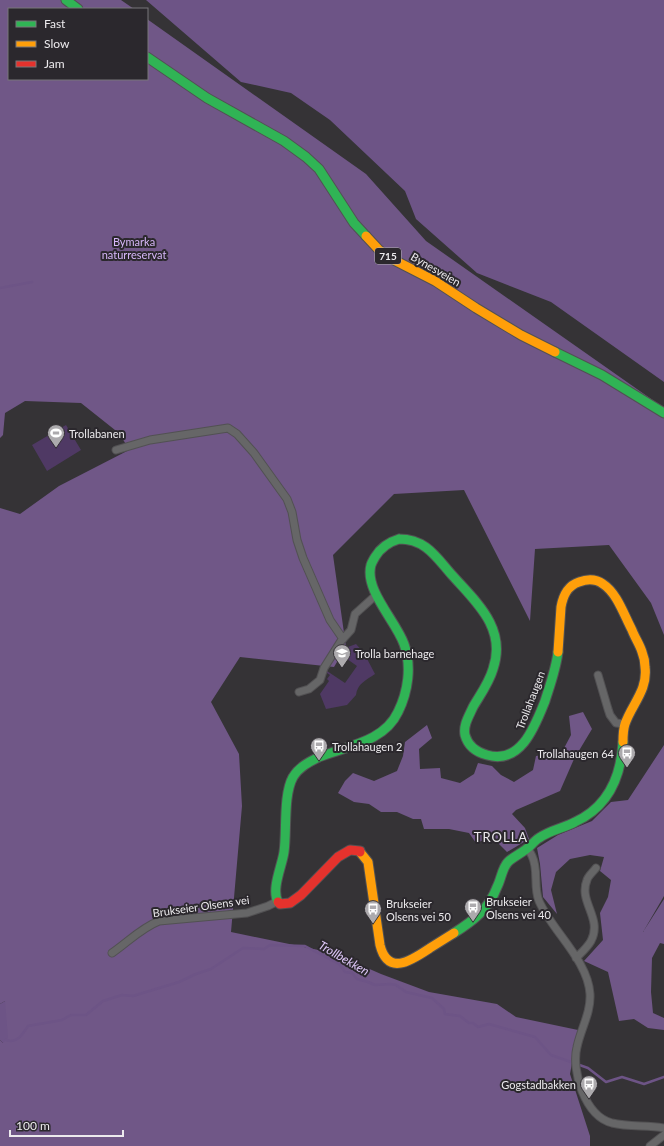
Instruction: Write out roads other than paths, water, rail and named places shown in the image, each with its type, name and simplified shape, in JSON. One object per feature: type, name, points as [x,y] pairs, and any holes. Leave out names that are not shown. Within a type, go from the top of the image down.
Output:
[{"type":"street","points":[[66,0],[77,8]]},
{"type":"street","name":"Bynesveien","points":[[148,58],[207,98],[284,141],[306,157],[319,169],[327,180],[356,226],[379,250],[394,260],[440,283],[476,308],[521,335],[602,375],[664,413]]},
{"type":"street","points":[[116,450],[150,440],[228,428],[237,434],[254,453],[287,499],[292,512],[297,540],[304,558],[330,620],[343,639]]},
{"type":"street","name":"Trollahaugen","points":[[276,902],[275,890],[284,850],[289,788],[293,777],[299,769],[311,761],[366,740],[386,729],[392,723],[399,711],[407,685],[407,657],[401,637],[376,595],[372,585],[370,573],[374,556],[387,544],[399,539],[416,541],[428,549],[488,617],[494,632],[496,656],[491,675],[465,725],[465,732],[470,744],[477,752],[487,756],[499,756],[510,753],[521,746],[530,735],[536,723],[553,676],[560,640],[560,609],[564,594],[572,585],[580,581],[593,580],[601,582],[607,587],[614,595],[641,650],[646,675],[644,686],[623,732],[621,762],[611,788],[600,803],[581,820],[540,837],[527,848]]},
{"type":"street","points":[[299,692],[309,689],[320,680],[324,668],[350,630],[355,614],[376,595]]},
{"type":"street","points":[[598,674],[610,715],[616,723],[626,724]]},
{"type":"street","points":[[527,848],[532,856],[535,868],[536,889],[540,902],[576,958],[587,980],[590,994],[587,1018],[578,1041],[575,1054],[577,1077],[586,1099],[604,1120],[617,1124],[664,1128]]},
{"type":"street","name":"Brukseier Olsens vei","points":[[112,952],[150,924],[247,913],[276,902],[285,905],[292,902],[350,849],[359,850],[366,856],[368,862],[382,954],[389,962],[400,964],[426,950],[480,914],[492,899],[506,864],[514,856],[527,848]]},
{"type":"street","points":[[576,958],[590,942],[594,933],[595,922],[586,896],[585,888],[586,881],[596,868]]},
{"type":"street","points":[[650,1146],[664,1135]]},
{"type":"waterway","points":[[0,288],[32,282]]},
{"type":"waterway","name":"Trollbekken","points":[[6,1040],[13,1041],[19,1038],[28,1026],[62,1020],[71,1015],[86,1015],[103,1001],[122,995],[133,996],[179,982],[211,969],[243,948],[264,949],[270,945],[305,946],[339,964],[345,972],[352,973],[357,979],[375,985],[396,985],[406,992],[432,998],[444,1009],[445,1014],[460,1016],[469,1023],[473,1023],[478,1027],[489,1024],[535,1037],[551,1055],[588,1068],[606,1082],[622,1077],[644,1084],[664,1077]]},
{"type":"place","name":"Trollabanen","points":[[56,448]]},
{"type":"place","name":"Trolla barnehage","points":[[342,668]]},
{"type":"place","name":"Trollahaugen 2","points":[[319,761]]},
{"type":"place","name":"Trollahaugen 64","points":[[627,768]]},
{"type":"place","name":"Brukseier Olsens vei 40","points":[[473,922]]},
{"type":"place","name":"Brukseier Olsens vei 50","points":[[373,924]]},
{"type":"place","name":"Gogstadbakken","points":[[589,1099]]},
{"type":"district","name":"TROLLA","points":[[501,837]]},
{"type":"park label","name":"Bymarka naturreservat","points":[[134,247]]}]
